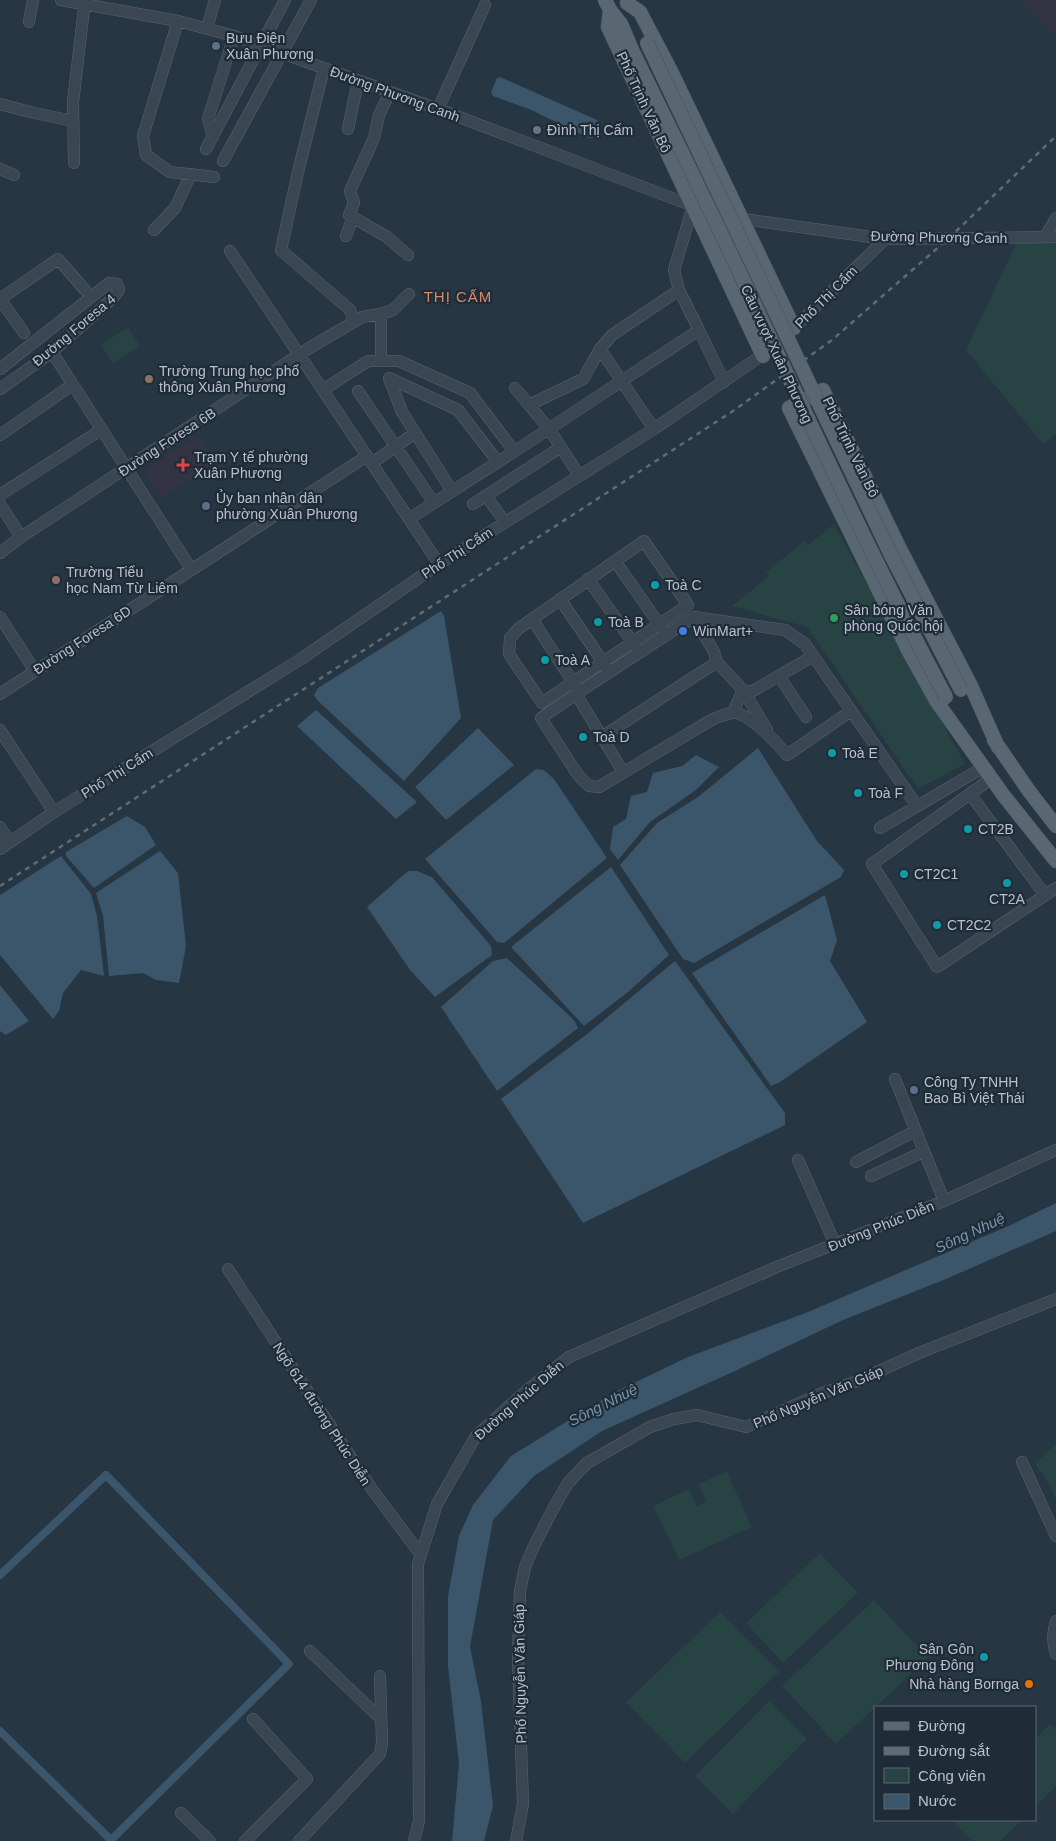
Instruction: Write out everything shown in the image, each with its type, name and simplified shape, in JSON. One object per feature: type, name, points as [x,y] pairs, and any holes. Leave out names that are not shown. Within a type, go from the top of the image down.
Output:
[{"type":"main road","name":"Cầu vượt Xuân Phương","points":[[626,2],[857,485],[961,690]]},
{"type":"main road","points":[[626,2],[640,12],[671,71],[744,220],[794,328]]},
{"type":"main road","name":"Cầu vượt Xuân Phương","points":[[607,5],[621,24],[816,438],[946,697]]},
{"type":"main road","name":"Phố Trịnh Văn Bô","points":[[607,5],[608,27],[694,206],[763,356]]},
{"type":"main road","name":"Phố Trịnh Văn Bô","points":[[998,747],[971,686],[900,549],[823,390],[789,408],[908,650],[937,702],[1004,796],[1056,860]]},
{"type":"main road","name":"Phố Trịnh Văn Bô","points":[[961,690],[998,747],[1056,826]]},
{"type":"main road","name":"Phố Trịnh Văn Bô","points":[[946,697],[969,745]]},
{"type":"street","points":[[29,22],[33,0]]},
{"type":"street","name":"Đường Phương Canh","points":[[61,0],[85,2],[178,21],[262,45],[694,206]]},
{"type":"street","points":[[207,28],[215,0]]},
{"type":"street","points":[[206,149],[285,0]]},
{"type":"street","points":[[224,161],[311,0]]},
{"type":"street","points":[[74,163],[73,102],[85,2]]},
{"type":"street","points":[[438,109],[484,5]]},
{"type":"street","points":[[178,21],[143,136],[146,154],[170,172],[214,177]]},
{"type":"street","points":[[213,137],[208,119],[234,36]]},
{"type":"street","points":[[324,68],[281,250],[358,319],[394,310],[409,294]]},
{"type":"street","points":[[348,129],[358,81]]},
{"type":"street","points":[[390,92],[379,115],[374,138],[350,191],[354,203],[349,216],[387,237],[408,255]]},
{"type":"street","points":[[0,104],[73,121]]},
{"type":"street","points":[[0,169],[14,175]]},
{"type":"street","points":[[154,230],[175,208],[191,174]]},
{"type":"street","points":[[694,206],[674,270],[679,290],[724,382]]},
{"type":"street","points":[[346,236],[353,217]]},
{"type":"street","points":[[707,236],[744,220]]},
{"type":"street","name":"Đường Phương Canh","points":[[744,220],[885,239],[1053,228]]},
{"type":"street","name":"Phố Thị Cẩm","points":[[3,847],[54,812],[301,659],[439,564],[654,429],[763,356],[885,239]]},
{"type":"street","points":[[230,251],[439,564]]},
{"type":"street","points":[[24,333],[0,299],[58,259],[85,290]]},
{"type":"street","name":"Đường Foresa 4","points":[[0,369],[109,283],[117,284],[119,290],[112,300],[52,352],[0,389]]},
{"type":"street","points":[[529,405],[583,379],[600,349],[612,335],[679,290]]},
{"type":"street","points":[[381,314],[382,361]]},
{"type":"street","name":"Đường Foresa 6B","points":[[0,553],[21,537],[299,355],[358,319]]},
{"type":"street","points":[[409,519],[699,330]]},
{"type":"street","points":[[600,349],[654,429]]},
{"type":"street","points":[[52,352],[191,569]]},
{"type":"street","points":[[323,390],[368,361],[399,361],[470,393],[514,452]]},
{"type":"street","points":[[452,491],[402,412],[389,378],[458,410],[498,462]]},
{"type":"street","points":[[0,436],[72,386]]},
{"type":"street","points":[[515,388],[549,429],[579,475]]},
{"type":"street","points":[[358,391],[434,503]]},
{"type":"street","points":[[0,495],[101,430]]},
{"type":"street","name":"Đường Foresa 6D","points":[[0,694],[191,569],[370,460],[396,447],[415,433]]},
{"type":"street","points":[[473,504],[561,447]]},
{"type":"street","points":[[486,496],[505,522]]},
{"type":"street","points":[[0,504],[21,537]]},
{"type":"street","points":[[576,689],[542,703],[509,654],[510,638],[518,629],[644,541],[688,605],[660,624],[636,648]]},
{"type":"street","points":[[615,561],[666,635]]},
{"type":"street","points":[[588,579],[636,648]]},
{"type":"street","points":[[560,599],[607,667]]},
{"type":"street","points":[[0,617],[35,671]]},
{"type":"street","points":[[694,617],[714,652],[716,662],[748,694],[770,736]]},
{"type":"street","points":[[813,656],[748,694],[733,712],[713,719],[599,788],[589,786],[578,775],[541,718],[576,689],[607,667],[636,648],[666,635],[694,617],[785,630],[805,644],[917,806]]},
{"type":"street","points":[[532,619],[576,689],[623,772]]},
{"type":"street","points":[[603,736],[716,662]]},
{"type":"street","points":[[779,676],[806,717]]},
{"type":"street","points":[[746,718],[748,694]]},
{"type":"street","points":[[733,712],[746,718],[770,736],[787,755],[851,710]]},
{"type":"street","points":[[0,730],[54,812]]},
{"type":"street","points":[[880,828],[917,806],[988,772]]},
{"type":"street","points":[[988,772],[970,794],[872,864],[937,967],[1056,888]]},
{"type":"street","points":[[970,794],[1045,895]]},
{"type":"street","points":[[0,827],[3,847]]},
{"type":"street","points":[[895,1079],[944,1201]]},
{"type":"street","points":[[856,1162],[915,1131]]},
{"type":"street","name":"Đường Phúc Diễn","points":[[414,1841],[419,1821],[418,1564],[437,1504],[476,1436],[526,1390],[569,1357],[778,1266],[944,1201],[1056,1150]]},
{"type":"street","points":[[871,1176],[923,1152]]},
{"type":"street","points":[[798,1160],[835,1244]]},
{"type":"street","name":"Ngõ 614 đường Phúc Diễn","points":[[228,1269],[371,1488],[421,1555]]},
{"type":"street","name":"Phố Nguyễn Văn Giáp","points":[[516,1841],[523,1804],[518,1660],[520,1591],[525,1567],[553,1509],[568,1483],[587,1463],[650,1426],[674,1419],[697,1415],[746,1427],[820,1394],[855,1382],[920,1353],[1056,1299]]},
{"type":"street","points":[[1022,1462],[1056,1536]]},
{"type":"street","points":[[1056,1621],[1052,1635],[1056,1654]]},
{"type":"street","points":[[310,1651],[381,1719]]},
{"type":"street","points":[[301,1840],[380,1754],[380,1676]]},
{"type":"street","points":[[245,1841],[307,1778],[252,1720]]},
{"type":"street","points":[[181,1813],[210,1841]]},
{"type":"shaded area","points":[[1021,0],[1056,0],[1056,38]]},
{"type":"shaded area","name":"Trạm Y tế phường Xuân Phương","points":[[199,435],[217,463],[161,498],[146,474],[149,467]]},
{"type":"green space","points":[[1019,237],[1056,237],[1056,434],[1043,444],[966,350]]},
{"type":"green space","points":[[128,327],[140,346],[113,363],[101,345]]},
{"type":"green space","points":[[834,524],[965,764],[918,789],[807,627],[732,606],[769,576],[766,572],[805,541],[808,545]]},
{"type":"green space","points":[[1056,1444],[1056,1500],[1048,1482],[1035,1464]]},
{"type":"green space","points":[[727,1472],[752,1527],[679,1560],[653,1506],[689,1489],[697,1506],[706,1502],[698,1484]]},
{"type":"green space","points":[[820,1553],[858,1593],[783,1663],[746,1623]]},
{"type":"green space","points":[[874,1600],[928,1658],[877,1706],[874,1706],[874,1708],[836,1744],[782,1686]]},
{"type":"green space","points":[[720,1612],[779,1672],[685,1763],[626,1702]]},
{"type":"green space","points":[[769,1701],[807,1739],[733,1814],[695,1776]]},
{"type":"green space","points":[[1050,1724],[1056,1730],[1056,1786],[1036,1806],[1036,1738]]},
{"type":"green space","points":[[1021,1821],[1000,1841],[972,1841],[953,1822]]},
{"type":"water","points":[[500,77],[597,120],[601,125],[598,133],[589,138],[529,109],[493,96],[491,92],[497,78]]},
{"type":"water","points":[[441,611],[444,616],[461,718],[404,781],[317,700],[314,695],[318,688]]},
{"type":"water","points":[[316,710],[417,802],[396,819],[297,726]]},
{"type":"water","points":[[478,728],[514,765],[446,820],[415,787]]},
{"type":"water","points":[[758,748],[817,841],[844,870],[841,877],[694,963],[683,959],[620,865],[657,823],[698,797]]},
{"type":"water","points":[[696,755],[719,767],[696,790],[650,822],[618,860],[610,849],[613,827],[626,819],[631,796],[647,792],[653,773],[682,766]]},
{"type":"water","points":[[536,769],[544,770],[554,779],[607,858],[504,943],[497,942],[425,859]]},
{"type":"water","points":[[127,816],[145,827],[156,845],[94,888],[66,856],[66,852]]},
{"type":"water","points":[[160,851],[178,873],[186,946],[179,983],[156,980],[143,973],[109,976],[103,916],[96,893]]},
{"type":"water","points":[[61,856],[91,894],[97,916],[104,976],[81,970],[63,993],[59,1011],[53,1019],[0,955],[0,895]]},
{"type":"water","points":[[611,867],[669,955],[628,992],[584,1026],[511,947]]},
{"type":"water","points":[[408,871],[417,871],[432,877],[491,946],[492,955],[435,997],[410,970],[367,907]]},
{"type":"water","points":[[825,895],[837,940],[830,961],[867,1022],[780,1082],[771,1086],[692,973]]},
{"type":"water","points":[[507,958],[574,1020],[578,1028],[497,1091],[441,1007],[493,961]]},
{"type":"water","points":[[675,961],[785,1113],[785,1125],[583,1223],[501,1099],[587,1034]]},
{"type":"water","points":[[0,985],[29,1021],[6,1035],[0,1031]]},
{"type":"water","name":"Sông Nhuệ","points":[[1056,1203],[1056,1231],[946,1279],[843,1320],[602,1431],[534,1476],[493,1520],[470,1647],[481,1701],[493,1806],[484,1841],[452,1841],[459,1764],[448,1666],[448,1596],[459,1536],[473,1505],[511,1456],[613,1393],[688,1357],[808,1312],[1013,1224]]},
{"type":"waterway","points":[[0,1575],[106,1475],[289,1664],[111,1840],[0,1731]]},
{"type":"railway","points":[[0,886],[733,411],[832,340],[949,238],[1056,136]]},
{"type":"place","name":"Bưu Điện Xuân Phương","points":[[216,46]]},
{"type":"place","name":"Đình Thị Cấm","points":[[537,130]]},
{"type":"place","name":"Trường Trung học phổ thông Xuân Phương","points":[[149,379]]},
{"type":"place","name":"Trạm Y tế phường Xuân Phương","points":[[183,465]]},
{"type":"place","name":"Ủy ban nhân dân phường Xuân Phương","points":[[206,506]]},
{"type":"place","name":"Trường Tiểu học Nam Từ Liêm","points":[[56,580]]},
{"type":"place","name":"Toà C","points":[[655,585]]},
{"type":"place","name":"Sân bóng Văn phòng Quốc hội","points":[[834,618]]},
{"type":"place","name":"Toà B","points":[[598,622]]},
{"type":"place","name":"WinMart+","points":[[683,631]]},
{"type":"place","name":"Toà A","points":[[545,660]]},
{"type":"place","name":"Toà D","points":[[583,737]]},
{"type":"place","name":"Toà E","points":[[832,753]]},
{"type":"place","name":"Toà F","points":[[858,793]]},
{"type":"place","name":"CT2B","points":[[968,829]]},
{"type":"place","name":"CT2C1","points":[[904,874]]},
{"type":"place","name":"CT2A","points":[[1007,883]]},
{"type":"place","name":"CT2C2","points":[[937,925]]},
{"type":"place","name":"Công Ty TNHH Bao Bì Việt Thái","points":[[914,1090]]},
{"type":"place","name":"Sân Gôn Phương Đông","points":[[984,1657]]},
{"type":"place","name":"Nhà hàng Bornga","points":[[1029,1684]]},
{"type":"district","name":"THỊ CẤM","points":[[458,297]]}]
